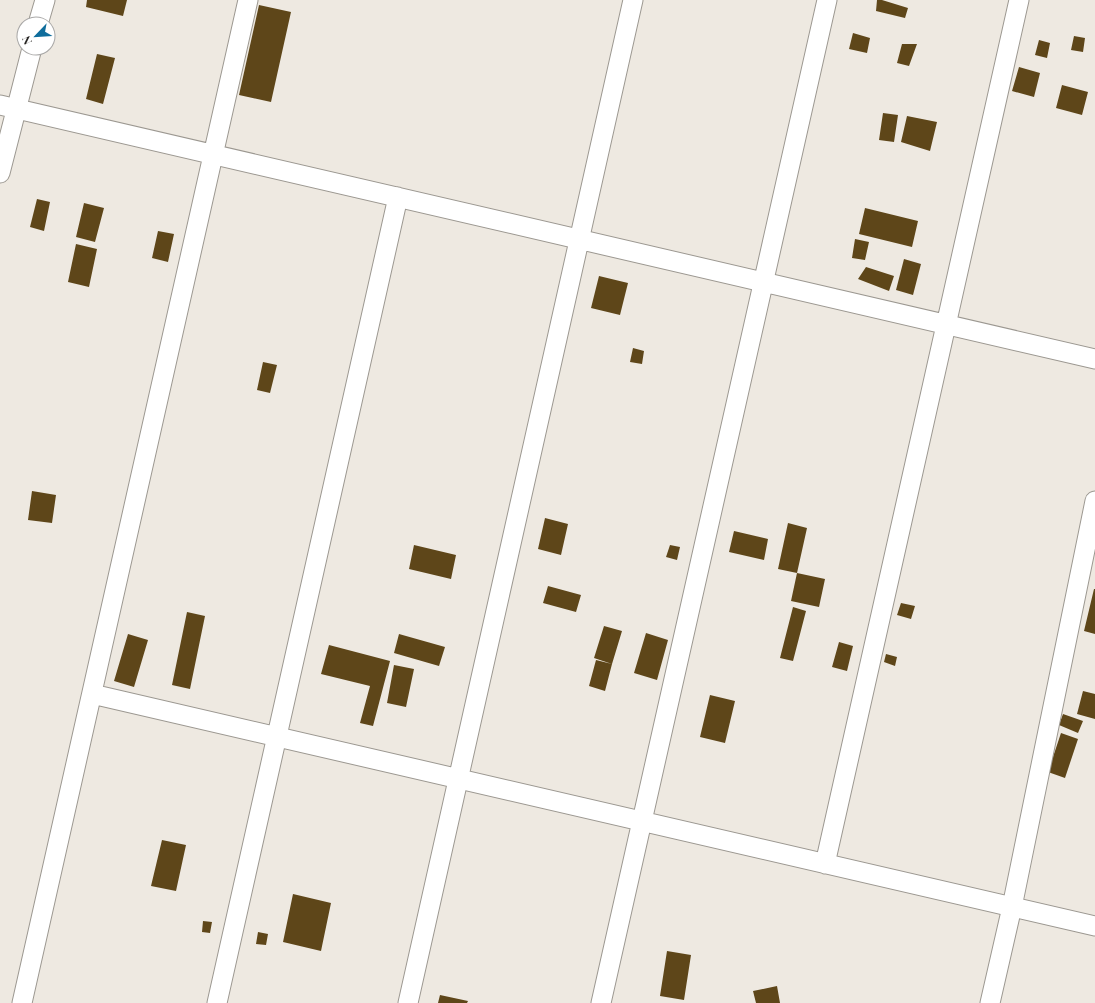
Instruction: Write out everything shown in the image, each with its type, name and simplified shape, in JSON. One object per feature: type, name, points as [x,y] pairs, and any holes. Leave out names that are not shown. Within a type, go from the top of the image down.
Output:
[{"type":"street","points":[[40,16],[45,0]]},
{"type":"street","points":[[22,1003],[248,0]]},
{"type":"street","points":[[408,1003],[633,0]]},
{"type":"street","points":[[601,1003],[826,0]]},
{"type":"street","points":[[825,864],[1019,0]]},
{"type":"street","points":[[0,173],[8,107],[29,56]]},
{"type":"street","points":[[8,107],[1095,359]]},
{"type":"street","points":[[217,1003],[398,197]]},
{"type":"street","points":[[990,1003],[1012,907],[1095,501]]},
{"type":"street","points":[[92,694],[1095,926]]},
{"type":"building","points":[[87,0],[127,0],[123,16],[86,7]]},
{"type":"building","points":[[877,0],[882,0],[908,8],[905,18],[876,11]]},
{"type":"building","points":[[259,5],[291,12],[271,102],[239,95]]},
{"type":"building","points":[[853,33],[870,38],[867,53],[849,49]]},
{"type":"building","points":[[1074,36],[1085,38],[1083,52],[1071,50]]},
{"type":"building","points":[[1039,40],[1050,43],[1047,58],[1035,55]]},
{"type":"building","points":[[902,44],[917,44],[909,66],[897,63]]},
{"type":"building","points":[[97,54],[115,58],[103,104],[86,99]]},
{"type":"building","points":[[1019,67],[1040,73],[1034,97],[1012,91]]},
{"type":"building","points":[[1062,85],[1088,92],[1082,115],[1056,108]]},
{"type":"building","points":[[883,113],[898,115],[894,142],[879,140]]},
{"type":"building","points":[[907,116],[937,122],[930,151],[901,142]]},
{"type":"building","points":[[37,199],[50,202],[44,231],[30,227]]},
{"type":"building","points":[[84,203],[104,208],[95,242],[76,237]]},
{"type":"building","points":[[865,208],[918,221],[912,247],[859,234]]},
{"type":"building","points":[[158,231],[174,234],[168,262],[152,258]]},
{"type":"building","points":[[855,239],[869,242],[865,260],[852,258]]},
{"type":"building","points":[[76,244],[97,249],[89,287],[68,282]]},
{"type":"building","points":[[904,259],[921,264],[913,295],[896,290]]},
{"type":"building","points":[[866,267],[894,276],[889,291],[858,279]]},
{"type":"building","points":[[599,276],[628,283],[620,315],[591,308]]},
{"type":"building","points":[[633,348],[644,351],[642,364],[630,362]]},
{"type":"building","points":[[263,362],[277,365],[270,393],[257,390]]},
{"type":"building","points":[[32,491],[56,495],[52,523],[28,520]]},
{"type":"building","points":[[545,518],[568,524],[561,555],[538,549]]},
{"type":"building","points":[[788,523],[807,528],[797,573],[778,569]]},
{"type":"building","points":[[734,531],[768,539],[764,560],[729,552]]},
{"type":"building","points":[[414,545],[456,555],[451,579],[409,569]]},
{"type":"building","points":[[670,545],[680,547],[677,560],[666,557]]},
{"type":"building","points":[[797,573],[825,579],[819,607],[791,601]]},
{"type":"building","points":[[548,586],[581,595],[576,612],[543,603]]},
{"type":"building","points":[[1095,589],[1095,634],[1084,631]]},
{"type":"building","points":[[901,603],[915,606],[911,619],[897,615]]},
{"type":"building","points":[[793,607],[806,611],[793,661],[780,658]]},
{"type":"building","points":[[187,612],[205,616],[190,689],[172,685]]},
{"type":"building","points":[[604,626],[622,631],[612,664],[594,658]]},
{"type":"building","points":[[646,633],[668,640],[657,680],[634,673]]},
{"type":"building","points":[[128,634],[148,640],[134,687],[114,681]]},
{"type":"building","points":[[399,634],[445,647],[439,666],[394,653]]},
{"type":"building","points":[[839,642],[853,646],[847,671],[832,667]]},
{"type":"building","points":[[329,645],[390,661],[373,726],[360,723],[370,686],[321,674]]},
{"type":"building","points":[[886,654],[897,657],[895,666],[884,662]]},
{"type":"building","points":[[596,660],[612,664],[605,691],[589,686]]},
{"type":"building","points":[[394,665],[414,669],[406,707],[387,703]]},
{"type":"building","points":[[1083,691],[1095,694],[1095,719],[1077,714]]},
{"type":"building","points":[[710,695],[735,701],[725,743],[700,737]]},
{"type":"building","points":[[1063,714],[1083,721],[1078,733],[1059,725]]},
{"type":"building","points":[[1061,733],[1078,739],[1065,778],[1048,772]]},
{"type":"building","points":[[162,840],[186,845],[176,891],[151,886]]},
{"type":"building","points":[[293,894],[331,903],[321,951],[283,942]]},
{"type":"building","points":[[203,921],[212,922],[210,933],[202,932]]},
{"type":"building","points":[[258,932],[268,934],[266,945],[256,944]]},
{"type":"building","points":[[667,951],[691,955],[684,1000],[660,996]]},
{"type":"building","points":[[777,986],[780,1003],[756,1003],[753,991]]},
{"type":"building","points":[[440,995],[468,1001],[467,1003],[438,1003]]}]
